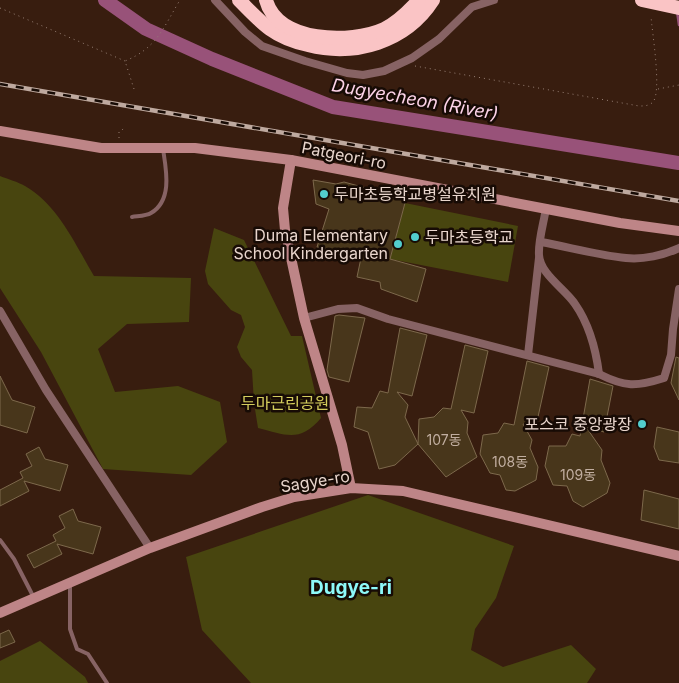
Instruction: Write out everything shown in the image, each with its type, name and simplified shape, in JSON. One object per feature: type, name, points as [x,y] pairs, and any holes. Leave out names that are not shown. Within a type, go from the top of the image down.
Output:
[{"type":"highway","points":[[239,0],[270,30],[294,42],[322,49],[347,50],[372,45],[398,35],[418,19],[433,0]]},
{"type":"highway","points":[[266,0],[276,18],[290,28],[312,35],[337,39],[361,36],[384,29],[403,17],[419,0]]},
{"type":"highway","points":[[642,0],[653,10],[679,8]]},
{"type":"street","points":[[215,0],[245,32],[262,46],[304,61],[347,73],[363,75],[401,64],[439,39],[472,7],[494,0]]},
{"type":"street","name":"Patgeori-ro","points":[[0,131],[101,148],[195,148],[291,160],[546,208],[620,224],[679,231]]},
{"type":"street","points":[[291,160],[283,208],[285,230],[304,318],[342,444],[351,488]]},
{"type":"street","points":[[528,355],[546,208]]},
{"type":"street","points":[[541,242],[627,258],[646,257],[679,248]]},
{"type":"street","points":[[539,256],[548,276],[575,304],[582,316],[596,350],[599,374]]},
{"type":"street","points":[[304,318],[338,310],[357,308],[388,319],[599,374],[616,383],[632,385],[650,383],[664,378],[671,355],[679,289]]},
{"type":"street","points":[[0,311],[46,390],[150,548]]},
{"type":"street","name":"Sagye-ro","points":[[0,613],[150,548],[294,496],[351,488],[402,492],[679,556]]},
{"type":"lane","points":[[132,217],[150,214],[159,206],[164,194],[166,175],[163,149]]},
{"type":"lane","points":[[0,540],[14,558],[34,598]]},
{"type":"lane","points":[[70,583],[70,629],[77,649],[88,654],[107,683]]},
{"type":"path","points":[[0,8],[125,61],[136,57],[154,44],[180,0]]},
{"type":"path","points":[[401,64],[638,106],[648,106],[659,89],[653,10]]},
{"type":"path","points":[[125,61],[134,89]]},
{"type":"path","points":[[659,89],[679,85]]},
{"type":"green space","points":[[0,176],[25,186],[47,204],[73,238],[94,276],[191,278],[189,322],[127,324],[98,349],[115,392],[178,386],[220,402],[227,442],[191,475],[103,469],[41,352],[0,288]]},
{"type":"green space","points":[[405,203],[518,226],[508,282],[390,259]]},
{"type":"green space","name":"두마근린공원","points":[[214,228],[244,240],[291,336],[302,336],[321,418],[306,431],[299,434],[285,435],[258,428],[252,370],[241,357],[237,347],[245,327],[241,315],[231,310],[208,284],[205,271]]},
{"type":"green space","points":[[368,495],[514,546],[496,598],[475,629],[471,650],[503,667],[571,645],[596,669],[587,683],[251,683],[202,630],[186,557]]},
{"type":"green space","points":[[40,641],[85,677],[88,683],[0,683],[0,661]]},
{"type":"building","name":"두마초등학교","points":[[313,180],[336,184],[344,182],[399,197],[405,203],[390,259],[426,269],[417,302],[381,289],[380,282],[357,277],[361,258],[317,247],[329,209],[316,204]]},
{"type":"building","points":[[335,316],[365,318],[349,382],[329,377],[327,370]]},
{"type":"building","points":[[400,328],[427,335],[412,396],[397,392],[408,405],[405,417],[418,444],[395,465],[379,469],[368,432],[354,427],[357,407],[372,408],[380,391],[388,393]]},
{"type":"building","points":[[465,345],[488,351],[474,413],[461,410],[468,422],[467,433],[477,457],[446,477],[418,444],[419,419],[434,417],[443,408],[451,409]]},
{"type":"building","points":[[676,357],[679,358],[679,400],[671,383]]},
{"type":"building","points":[[527,361],[549,367],[536,426],[523,424],[532,440],[530,448],[538,467],[536,480],[515,491],[506,490],[500,475],[490,473],[480,454],[483,435],[498,433],[504,423],[514,425]]},
{"type":"building","points":[[0,376],[12,400],[35,407],[27,433],[0,425]]},
{"type":"building","points":[[590,379],[613,386],[604,432],[586,427],[602,450],[601,460],[610,483],[607,493],[583,507],[573,501],[567,486],[553,485],[545,466],[549,446],[566,446],[572,434],[580,436]]},
{"type":"building","points":[[657,427],[679,432],[679,463],[659,460],[654,447]]},
{"type":"building","points":[[39,447],[45,459],[68,465],[60,491],[24,481],[29,491],[0,506],[0,490],[23,478],[20,472],[32,466],[26,454]]},
{"type":"building","points":[[644,490],[679,499],[679,529],[641,520]]},
{"type":"building","points":[[73,509],[78,521],[101,527],[93,554],[57,544],[62,554],[34,568],[27,555],[56,541],[53,535],[65,528],[59,516]]},
{"type":"building","points":[[9,630],[15,642],[0,648],[0,634]]},
{"type":"waterway","name":"Dugyecheon (River)","points":[[105,0],[146,29],[212,59],[333,107],[679,163]]},
{"type":"waterway","points":[[677,11],[679,25]]},
{"type":"railway","points":[[0,84],[679,201]]},
{"type":"place","name":"두마초등학교병설유치원","points":[[324,194]]},
{"type":"place","name":"두마초등학교","points":[[415,237]]},
{"type":"place","name":"Duma Elementary School Kindergarten","points":[[398,244]]},
{"type":"place","name":"포스코 중앙광장","points":[[642,424]]},
{"type":"district","name":"Dugye-ri","points":[[351,587]]}]
